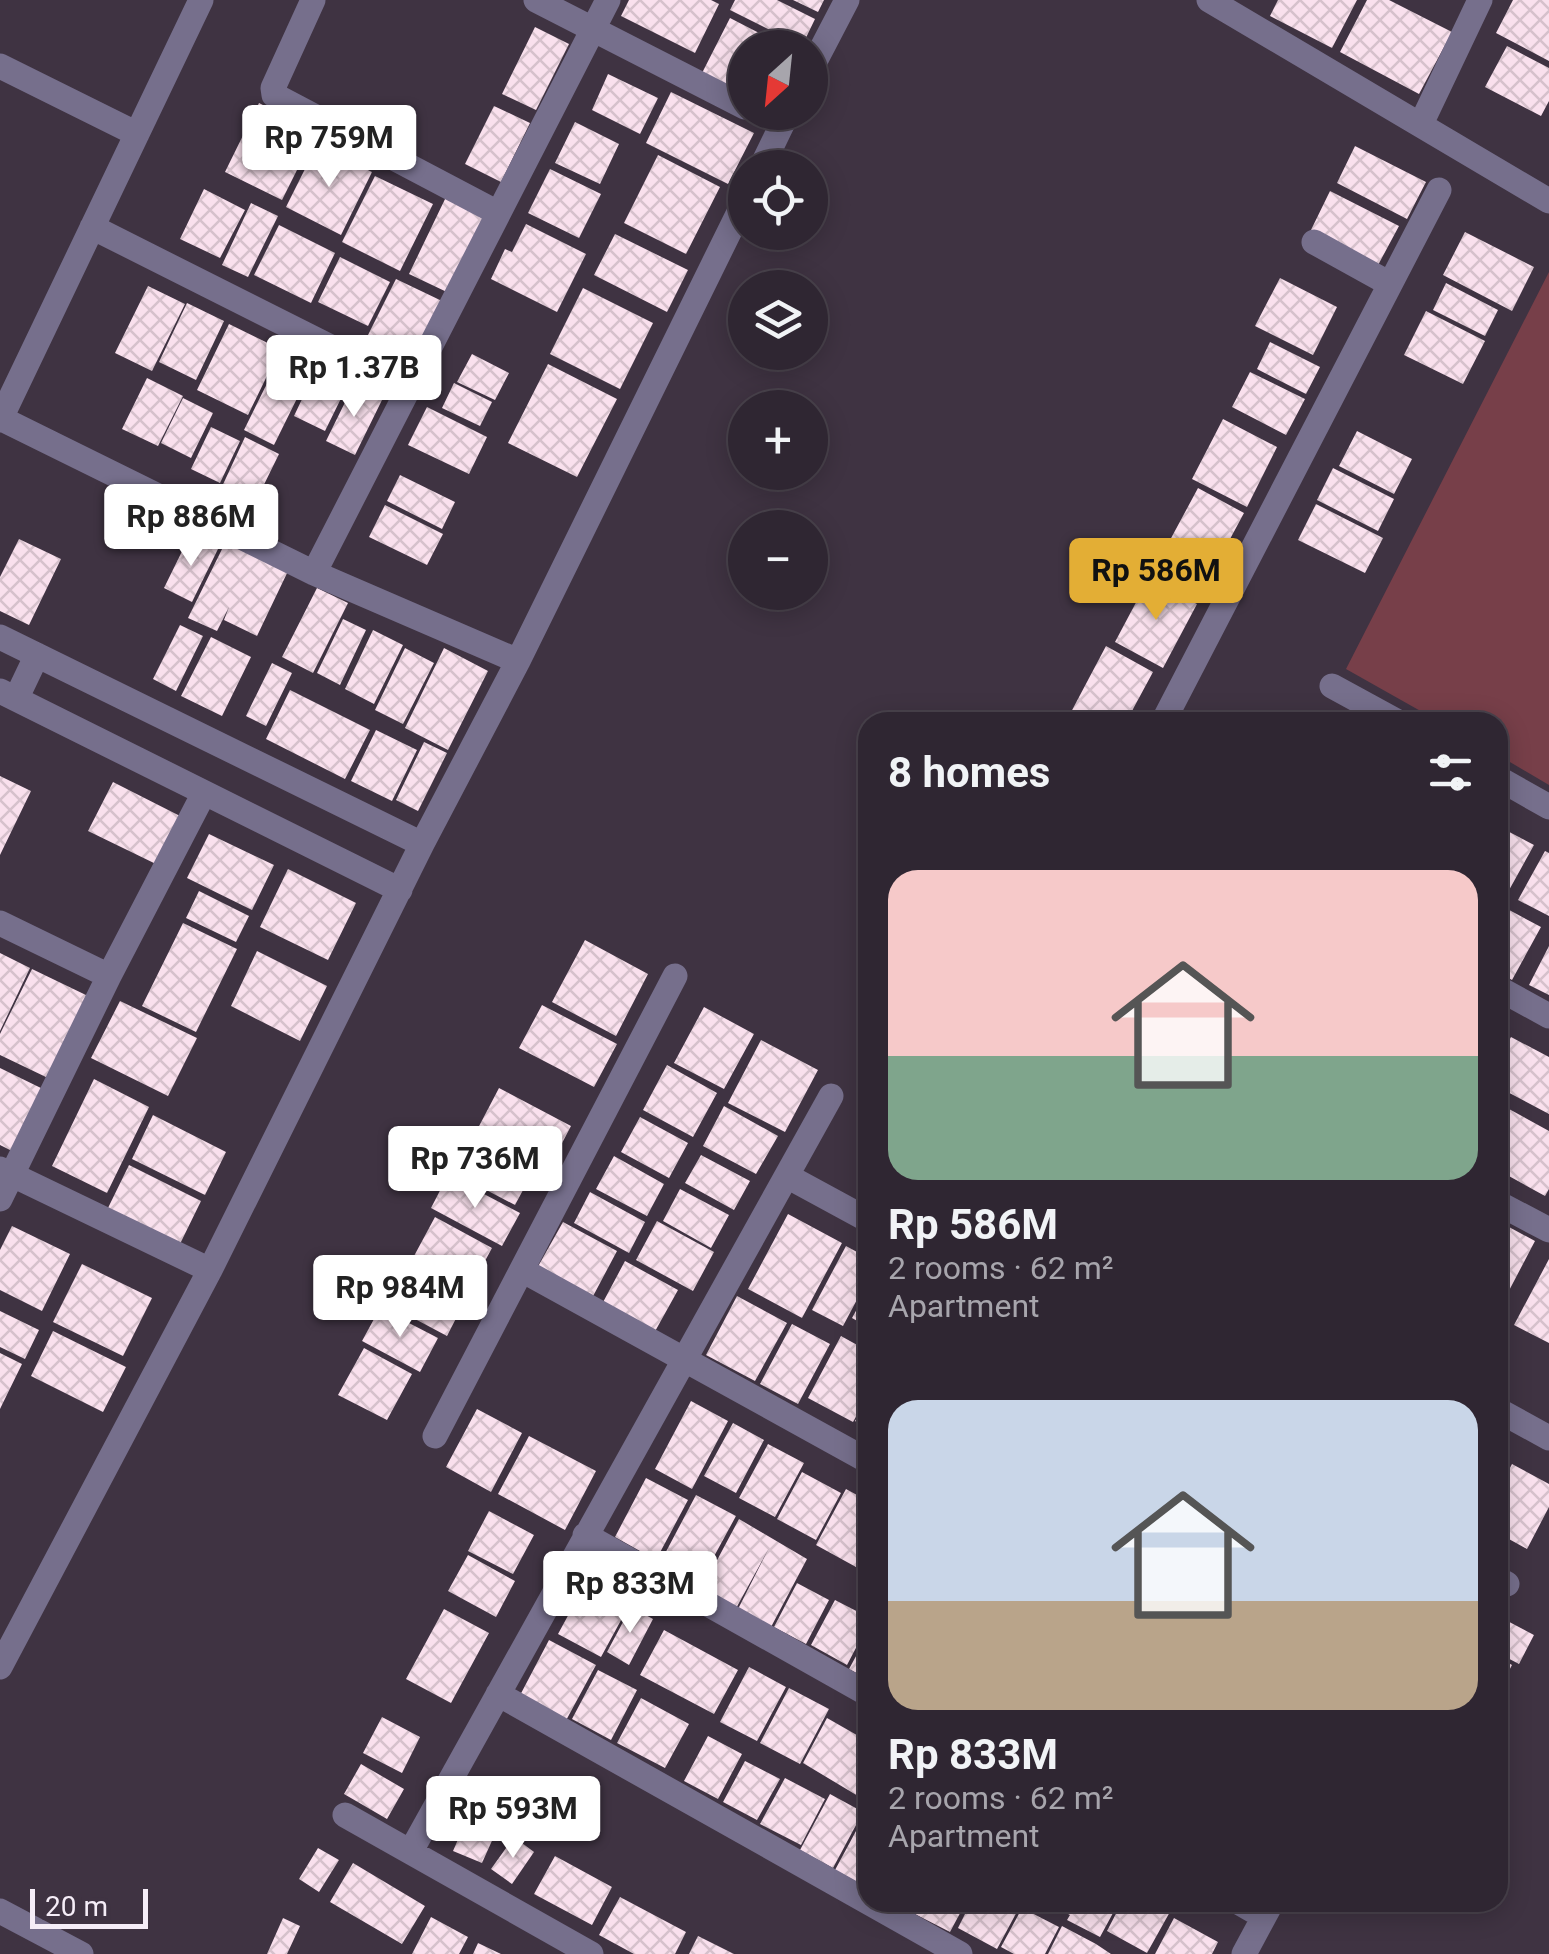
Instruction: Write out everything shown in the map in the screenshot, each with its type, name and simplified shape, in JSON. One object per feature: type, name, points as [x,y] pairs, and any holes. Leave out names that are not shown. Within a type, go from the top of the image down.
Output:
[{"type":"street","points":[[201,0],[0,419],[314,573],[518,661]]},
{"type":"street","points":[[313,0],[273,88],[274,96],[498,213]]},
{"type":"street","points":[[536,0],[728,99]]},
{"type":"street","points":[[314,573],[608,0]]},
{"type":"street","points":[[828,36],[847,0]]},
{"type":"street","points":[[1209,0],[1236,7],[1549,201]]},
{"type":"street","points":[[1421,124],[1480,0]]},
{"type":"street","points":[[0,66],[137,134]]},
{"type":"street","points":[[1167,712],[1439,190]]},
{"type":"street","points":[[92,228],[410,387]]},
{"type":"street","points":[[0,1668],[6,1640],[210,1270],[728,235]]},
{"type":"street","points":[[1314,242],[1390,284]]},
{"type":"street","points":[[0,636],[422,844]]},
{"type":"street","points":[[37,655],[8,695],[400,890]]},
{"type":"street","points":[[1332,686],[1380,712]]},
{"type":"street","points":[[1508,784],[1549,807]]},
{"type":"street","points":[[0,1199],[6,1172],[204,793]]},
{"type":"street","points":[[0,923],[109,976]]},
{"type":"street","points":[[435,1436],[675,976]]},
{"type":"street","points":[[1508,993],[1549,1016]]},
{"type":"street","points":[[411,1851],[830,1096]]},
{"type":"street","points":[[6,1172],[210,1270]]},
{"type":"street","points":[[787,1176],[858,1215]]},
{"type":"street","points":[[1508,1208],[1549,1229]]},
{"type":"street","points":[[522,1270],[858,1456]]},
{"type":"street","points":[[1508,1415],[1549,1438]]},
{"type":"street","points":[[585,1535],[858,1688]]},
{"type":"street","points":[[498,1694],[858,1896]]},
{"type":"street","points":[[346,1815],[592,1954]]},
{"type":"street","points":[[0,1911],[80,1954]]},
{"type":"street","points":[[886,1912],[960,1954]]},
{"type":"street","points":[[1244,1954],[1267,1912]]},
{"type":"shaded area","points":[[1549,272],[1549,785],[1508,761],[1508,712],[1422,712],[1346,669]]},
{"type":"building","points":[[629,0],[711,0],[719,4],[695,53],[621,16]]},
{"type":"building","points":[[735,0],[777,0],[815,19],[810,30],[770,30],[730,10]]},
{"type":"building","points":[[793,0],[824,0],[818,12]]},
{"type":"building","points":[[1278,0],[1357,0],[1332,48],[1270,16]]},
{"type":"building","points":[[1367,0],[1389,0],[1452,32],[1419,94],[1340,52]]},
{"type":"building","points":[[1513,0],[1549,0],[1549,61],[1496,33]]},
{"type":"building","points":[[730,18],[753,30],[728,30],[728,88],[701,75]]},
{"type":"building","points":[[535,27],[569,44],[536,110],[502,94]]},
{"type":"building","points":[[1507,46],[1549,68],[1549,101],[1541,116],[1485,87]]},
{"type":"building","points":[[608,74],[658,98],[640,134],[592,110]]},
{"type":"building","points":[[671,92],[728,120],[728,130],[754,133],[745,150],[728,150],[728,184],[646,143]]},
{"type":"building","points":[[259,103],[316,132],[282,200],[225,172]]},
{"type":"building","points":[[494,106],[530,123],[501,182],[465,164]]},
{"type":"building","points":[[575,122],[619,144],[600,184],[555,163]]},
{"type":"building","points":[[317,145],[372,172],[341,235],[286,207]]},
{"type":"building","points":[[1355,146],[1426,182],[1407,219],[1337,183]]},
{"type":"building","points":[[658,155],[720,187],[686,254],[624,223]]},
{"type":"building","points":[[550,169],[601,194],[579,238],[528,213]]},
{"type":"building","points":[[375,176],[433,204],[400,271],[342,242]]},
{"type":"building","points":[[204,189],[245,210],[220,258],[180,239]]},
{"type":"building","points":[[1330,191],[1399,226],[1377,267],[1310,232]]},
{"type":"building","points":[[446,197],[488,218],[451,294],[409,274]]},
{"type":"building","points":[[251,203],[278,216],[248,277],[222,265]]},
{"type":"building","points":[[526,224],[586,254],[557,312],[491,279],[505,249],[512,252]]},
{"type":"building","points":[[279,225],[335,253],[311,303],[254,275]]},
{"type":"building","points":[[1465,232],[1534,267],[1512,311],[1443,275]]},
{"type":"building","points":[[615,234],[688,270],[667,312],[594,275]]},
{"type":"building","points":[[340,257],[390,282],[368,326],[318,302]]},
{"type":"building","points":[[1280,278],[1337,307],[1313,355],[1255,326]]},
{"type":"building","points":[[396,279],[442,301],[412,362],[366,339]]},
{"type":"building","points":[[1446,283],[1498,310],[1485,336],[1433,310]]},
{"type":"building","points":[[148,286],[185,304],[152,371],[115,353]]},
{"type":"building","points":[[583,288],[653,323],[620,389],[550,354]]},
{"type":"building","points":[[187,303],[224,321],[196,380],[159,362]]},
{"type":"building","points":[[1426,311],[1485,341],[1463,384],[1404,355]]},
{"type":"building","points":[[229,324],[280,349],[248,415],[197,390]]},
{"type":"building","points":[[1270,342],[1320,367],[1306,394],[1257,369]]},
{"type":"building","points":[[284,349],[314,364],[274,445],[244,430]]},
{"type":"building","points":[[472,354],[509,373],[495,400],[457,382]]},
{"type":"building","points":[[321,359],[353,374],[325,431],[294,416]]},
{"type":"building","points":[[548,364],[617,399],[577,477],[508,443]]},
{"type":"building","points":[[1250,372],[1305,399],[1286,435],[1232,407]]},
{"type":"building","points":[[147,378],[183,396],[158,446],[122,429]]},
{"type":"building","points":[[454,383],[492,402],[480,426],[442,408]]},
{"type":"building","points":[[353,386],[382,400],[355,455],[326,441]]},
{"type":"building","points":[[183,398],[213,413],[191,458],[161,443]]},
{"type":"building","points":[[427,407],[487,437],[469,474],[408,445]]},
{"type":"building","points":[[1223,419],[1277,447],[1247,507],[1192,479]]},
{"type":"building","points":[[211,427],[240,441],[220,483],[191,469]]},
{"type":"building","points":[[1357,431],[1412,459],[1394,494],[1339,466]]},
{"type":"building","points":[[245,437],[279,454],[252,509],[219,493]]},
{"type":"building","points":[[1333,468],[1394,499],[1378,531],[1317,500]]},
{"type":"building","points":[[400,475],[455,502],[442,529],[387,501]]},
{"type":"building","points":[[1198,488],[1244,513],[1201,593],[1155,568]]},
{"type":"building","points":[[1316,504],[1383,538],[1365,573],[1298,540]]},
{"type":"building","points":[[385,505],[443,534],[427,565],[369,537]]},
{"type":"building","points":[[190,535],[218,549],[192,602],[164,588]]},
{"type":"building","points":[[19,539],[61,559],[29,625],[0,611],[0,577]]},
{"type":"building","points":[[226,541],[289,569],[257,636],[224,620],[229,607],[217,631],[188,618]]},
{"type":"building","points":[[1149,578],[1197,604],[1163,668],[1115,642]]},
{"type":"building","points":[[317,588],[348,603],[313,673],[282,657]]},
{"type":"building","points":[[343,619],[366,630],[340,685],[317,673]]},
{"type":"building","points":[[180,625],[203,636],[176,691],[153,679]]},
{"type":"building","points":[[373,630],[403,645],[374,704],[345,689]]},
{"type":"building","points":[[211,637],[251,657],[222,716],[181,696]]},
{"type":"building","points":[[1106,646],[1153,672],[1131,712],[1071,712]]},
{"type":"building","points":[[405,648],[434,663],[403,724],[375,710]]},
{"type":"building","points":[[444,648],[488,671],[448,750],[405,728]]},
{"type":"building","points":[[272,663],[292,673],[266,726],[246,716]]},
{"type":"building","points":[[290,690],[370,730],[345,779],[266,739]]},
{"type":"building","points":[[376,730],[417,750],[392,801],[351,781]]},
{"type":"building","points":[[424,742],[447,753],[418,811],[396,800]]},
{"type":"building","points":[[0,776],[31,791],[0,855]]},
{"type":"building","points":[[113,782],[182,817],[158,865],[88,831]]},
{"type":"building","points":[[1508,831],[1534,845],[1508,892]]},
{"type":"building","points":[[209,834],[274,865],[252,910],[187,878]]},
{"type":"building","points":[[1545,851],[1549,853],[1549,916],[1518,900]]},
{"type":"building","points":[[288,869],[356,903],[328,960],[260,927]]},
{"type":"building","points":[[199,891],[249,916],[236,942],[186,918]]},
{"type":"building","points":[[1508,909],[1541,927],[1512,980],[1508,978]]},
{"type":"building","points":[[183,923],[237,949],[196,1032],[142,1006]]},
{"type":"building","points":[[585,940],[648,974],[616,1036],[552,1002]]},
{"type":"building","points":[[1549,946],[1549,995],[1529,985]]},
{"type":"building","points":[[257,951],[327,986],[300,1041],[231,1006]]},
{"type":"building","points":[[0,953],[30,968],[0,1031]]},
{"type":"building","points":[[32,969],[88,996],[48,1078],[0,1055],[0,1034]]},
{"type":"building","points":[[120,1001],[197,1038],[168,1096],[91,1058]]},
{"type":"building","points":[[542,1005],[617,1044],[594,1087],[519,1048]]},
{"type":"building","points":[[704,1007],[754,1034],[724,1089],[674,1063]]},
{"type":"building","points":[[1511,1037],[1549,1057],[1549,1114],[1508,1092]]},
{"type":"building","points":[[761,1040],[818,1070],[785,1132],[728,1103]]},
{"type":"building","points":[[667,1065],[717,1093],[693,1137],[643,1110]]},
{"type":"building","points":[[0,1068],[43,1089],[12,1151],[0,1145]]},
{"type":"building","points":[[94,1079],[149,1107],[107,1193],[52,1166]]},
{"type":"building","points":[[499,1088],[571,1126],[549,1168],[477,1130]]},
{"type":"building","points":[[724,1106],[778,1136],[756,1174],[703,1146]]},
{"type":"building","points":[[1508,1108],[1549,1131],[1549,1189],[1545,1196],[1508,1176]]},
{"type":"building","points":[[153,1115],[226,1152],[205,1195],[132,1159]]},
{"type":"building","points":[[640,1117],[688,1143],[669,1178],[621,1152]]},
{"type":"building","points":[[474,1135],[536,1166],[515,1205],[454,1173]]},
{"type":"building","points":[[701,1155],[750,1181],[734,1210],[685,1183]]},
{"type":"building","points":[[614,1156],[664,1184],[647,1216],[596,1189]]},
{"type":"building","points":[[129,1165],[201,1201],[179,1246],[107,1210]]},
{"type":"building","points":[[448,1175],[520,1213],[502,1246],[431,1208]]},
{"type":"building","points":[[680,1189],[729,1215],[711,1248],[663,1221]]},
{"type":"building","points":[[590,1192],[645,1222],[629,1253],[574,1223]]},
{"type":"building","points":[[788,1214],[842,1243],[802,1318],[748,1289]]},
{"type":"building","points":[[435,1217],[492,1248],[471,1287],[414,1256]]},
{"type":"building","points":[[657,1221],[714,1252],[693,1291],[636,1260]]},
{"type":"building","points":[[563,1222],[617,1251],[591,1300],[536,1270]]},
{"type":"building","points":[[12,1226],[70,1254],[42,1311],[0,1290],[0,1250]]},
{"type":"building","points":[[1508,1226],[1535,1241],[1508,1293]]},
{"type":"building","points":[[846,1246],[858,1253],[858,1298],[843,1326],[812,1310]]},
{"type":"building","points":[[1549,1259],[1549,1343],[1514,1325]]},
{"type":"building","points":[[625,1261],[678,1290],[653,1335],[601,1306]]},
{"type":"building","points":[[405,1263],[467,1297],[447,1336],[385,1303]]},
{"type":"building","points":[[82,1264],[152,1298],[123,1356],[53,1322]]},
{"type":"building","points":[[737,1296],[787,1323],[755,1381],[706,1355]]},
{"type":"building","points":[[380,1308],[438,1338],[420,1372],[362,1341]]},
{"type":"building","points":[[0,1311],[39,1330],[25,1359],[0,1347]]},
{"type":"building","points":[[792,1324],[830,1344],[798,1404],[760,1384]]},
{"type":"building","points":[[53,1331],[126,1367],[103,1412],[31,1376]]},
{"type":"building","points":[[841,1336],[858,1345],[858,1413],[853,1422],[808,1398]]},
{"type":"building","points":[[364,1348],[412,1374],[387,1420],[338,1395]]},
{"type":"building","points":[[0,1353],[22,1364],[0,1409]]},
{"type":"building","points":[[691,1401],[728,1421],[692,1489],[655,1469]]},
{"type":"building","points":[[477,1409],[522,1433],[491,1492],[446,1467]]},
{"type":"building","points":[[733,1423],[764,1440],[736,1493],[704,1476]]},
{"type":"building","points":[[529,1436],[596,1471],[565,1530],[498,1494]]},
{"type":"building","points":[[768,1444],[804,1463],[775,1517],[739,1498]]},
{"type":"building","points":[[1512,1464],[1549,1484],[1549,1507],[1527,1549],[1508,1539],[1508,1472]]},
{"type":"building","points":[[802,1472],[841,1493],[816,1540],[777,1519]]},
{"type":"building","points":[[646,1478],[688,1500],[656,1560],[615,1537]]},
{"type":"building","points":[[846,1489],[858,1496],[856,1567],[816,1545]]},
{"type":"building","points":[[696,1495],[736,1516],[699,1584],[660,1563]]},
{"type":"building","points":[[489,1511],[534,1535],[513,1574],[468,1551]]},
{"type":"building","points":[[739,1519],[807,1559],[771,1627],[738,1609],[769,1548],[734,1612],[699,1594]]},
{"type":"building","points":[[468,1555],[515,1581],[496,1617],[448,1591]]},
{"type":"building","points":[[589,1577],[632,1600],[601,1657],[558,1634]]},
{"type":"building","points":[[797,1583],[829,1600],[806,1644],[774,1627]]},
{"type":"building","points":[[835,1600],[858,1612],[858,1644],[847,1665],[811,1645]]},
{"type":"building","points":[[631,1607],[653,1619],[629,1665],[607,1652]]},
{"type":"building","points":[[444,1609],[489,1633],[451,1703],[406,1679]]},
{"type":"building","points":[[1508,1621],[1534,1635],[1519,1664],[1508,1658]]},
{"type":"building","points":[[664,1630],[738,1670],[714,1714],[640,1675]]},
{"type":"building","points":[[549,1640],[596,1665],[563,1726],[517,1701]]},
{"type":"building","points":[[858,1652],[858,1674],[849,1669]]},
{"type":"building","points":[[749,1667],[786,1687],[757,1741],[720,1722]]},
{"type":"building","points":[[598,1670],[637,1690],[611,1740],[572,1719]]},
{"type":"building","points":[[789,1688],[829,1709],[800,1764],[760,1743]]},
{"type":"building","points":[[641,1698],[689,1724],[665,1768],[617,1743]]},
{"type":"building","points":[[382,1717],[420,1737],[402,1773],[363,1753]]},
{"type":"building","points":[[827,1718],[858,1736],[858,1796],[803,1763]]},
{"type":"building","points":[[708,1736],[742,1754],[718,1799],[684,1781]]},
{"type":"building","points":[[745,1761],[780,1779],[757,1820],[723,1802]]},
{"type":"building","points":[[361,1764],[404,1789],[387,1819],[344,1794]]},
{"type":"building","points":[[785,1778],[825,1799],[801,1845],[760,1824]]},
{"type":"building","points":[[830,1794],[858,1809],[858,1821],[833,1868],[800,1850]]},
{"type":"building","points":[[466,1821],[495,1834],[482,1863],[453,1851]]},
{"type":"building","points":[[858,1827],[858,1883],[835,1870]]},
{"type":"building","points":[[514,1837],[534,1852],[512,1884],[491,1869]]},
{"type":"building","points":[[318,1848],[339,1860],[319,1892],[299,1879]]},
{"type":"building","points":[[555,1856],[612,1887],[592,1925],[534,1894]]},
{"type":"building","points":[[353,1863],[425,1906],[402,1944],[330,1902]]},
{"type":"building","points":[[620,1897],[686,1932],[675,1954],[634,1954],[599,1935]]},
{"type":"building","points":[[911,1912],[961,1912],[950,1932]]},
{"type":"building","points":[[966,1912],[1017,1912],[997,1949],[958,1928]]},
{"type":"building","points":[[1020,1912],[1030,1912],[1059,1927],[1045,1954],[1014,1954],[1001,1947]]},
{"type":"building","points":[[1064,1912],[1114,1912],[1100,1937],[1067,1920],[1070,1915]]},
{"type":"building","points":[[1117,1912],[1170,1912],[1147,1953],[1107,1931]]},
{"type":"building","points":[[431,1917],[468,1937],[459,1954],[412,1954]]},
{"type":"building","points":[[283,1918],[300,1926],[287,1954],[267,1954]]},
{"type":"building","points":[[1174,1918],[1218,1942],[1212,1954],[1155,1954]]},
{"type":"building","points":[[1062,1926],[1096,1944],[1111,1954],[1048,1954]]},
{"type":"building","points":[[698,1936],[734,1954],[689,1954]]},
{"type":"building","points":[[478,1943],[501,1954],[473,1954]]}]
